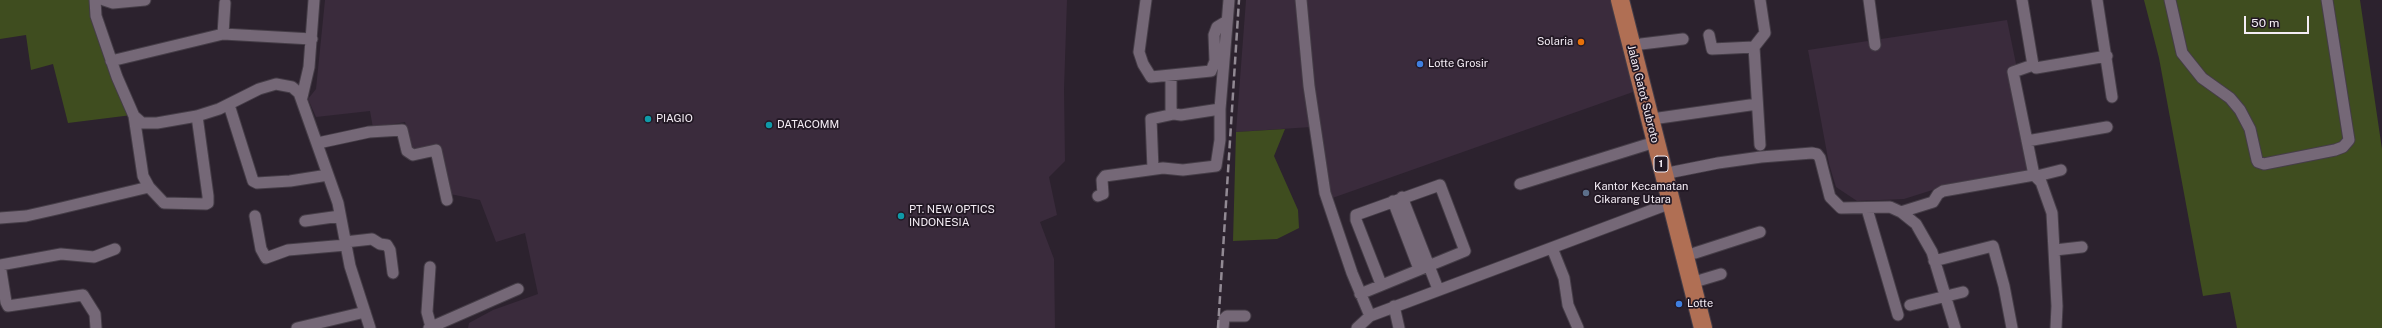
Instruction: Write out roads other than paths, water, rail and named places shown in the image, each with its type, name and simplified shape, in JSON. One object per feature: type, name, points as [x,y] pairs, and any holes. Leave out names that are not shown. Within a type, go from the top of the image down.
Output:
[{"type":"highway","name":"Jalan Gatot Subroto","points":[[1620,0],[1703,328]]},
{"type":"highway","name":"Jalan Gatot Subroto","points":[[1631,0],[1659,118],[1714,328]]},
{"type":"street","points":[[95,0],[96,16],[111,61],[134,116],[142,176],[149,187],[156,192],[161,201],[168,204],[208,203],[197,116]]},
{"type":"street","points":[[104,0],[113,4],[145,0]]},
{"type":"street","points":[[302,97],[307,82],[312,39],[314,0]]},
{"type":"street","points":[[1146,0],[1147,7],[1139,38],[1140,58],[1151,77],[1211,71],[1214,61],[1214,35],[1217,27],[1227,21]]},
{"type":"street","points":[[1098,196],[1104,194],[1104,176],[1153,169],[1183,170],[1216,166],[1220,140],[1220,109],[1228,0]]},
{"type":"street","points":[[1301,0],[1310,86],[1325,194],[1360,294],[1370,316]]},
{"type":"street","points":[[1760,0],[1764,33],[1754,47],[1760,145]]},
{"type":"street","points":[[1868,0],[1875,45]]},
{"type":"street","points":[[2022,0],[2033,66]]},
{"type":"street","points":[[2097,0],[2107,56],[2112,97]]},
{"type":"street","points":[[2170,0],[2182,52],[2202,78],[2230,98],[2240,110],[2250,129],[2257,160],[2258,162],[2264,164],[2335,150],[2343,147],[2349,140],[2327,0]]},
{"type":"street","points":[[222,34],[225,3]]},
{"type":"street","points":[[111,61],[222,34],[312,39]]},
{"type":"street","points":[[1709,35],[1712,49],[1754,47]]},
{"type":"street","points":[[1641,44],[1683,39]]},
{"type":"street","points":[[2056,328],[2057,306],[2051,209],[2036,176],[2012,76],[2014,71],[2033,66],[2036,68],[2107,56]]},
{"type":"street","points":[[1171,76],[1171,110],[1174,114]]},
{"type":"street","points":[[134,116],[142,123],[148,124],[197,116],[229,105],[258,89],[276,84],[292,87],[302,97],[318,143],[340,216],[350,266],[370,328]]},
{"type":"street","points":[[1659,118],[1757,104]]},
{"type":"street","points":[[229,105],[253,181],[257,183],[290,181],[328,175]]},
{"type":"street","points":[[1153,169],[1150,119],[1174,114],[1181,115],[1220,109]]},
{"type":"street","points":[[2027,141],[2107,127]]},
{"type":"street","points":[[318,143],[369,132],[402,130],[407,151],[413,155],[436,150],[447,200]]},
{"type":"street","points":[[1520,184],[1655,142]]},
{"type":"street","points":[[1673,172],[1718,163],[1812,153],[1820,158],[1827,188],[1834,203],[1841,208],[1867,209],[1890,207],[1901,212],[1916,224],[1932,252],[1944,297],[1955,328]]},
{"type":"street","points":[[1901,212],[1933,202],[1938,194],[1943,191],[2036,176],[2061,170]]},
{"type":"street","points":[[1360,294],[1465,250],[1440,185],[1398,199],[1355,217],[1381,284]]},
{"type":"street","points":[[0,218],[26,216],[149,187]]},
{"type":"street","points":[[1398,199],[1424,267],[1438,290]]},
{"type":"street","points":[[1357,328],[1370,316],[1394,306],[1671,203]]},
{"type":"street","points":[[1867,209],[1898,315]]},
{"type":"street","points":[[255,216],[261,249],[266,258],[288,250],[372,239],[380,244],[388,245],[393,273]]},
{"type":"street","points":[[305,221],[340,216]]},
{"type":"street","points":[[1695,253],[1760,232]]},
{"type":"street","points":[[1934,261],[1993,246],[2004,286],[2012,328]]},
{"type":"street","points":[[2054,250],[2082,247]]},
{"type":"street","points":[[1552,248],[1564,278],[1568,305],[1578,328]]},
{"type":"street","points":[[96,328],[95,314],[84,295],[8,306],[0,265],[61,254],[94,257],[115,250]]},
{"type":"street","points":[[430,268],[427,312],[430,328],[518,289]]},
{"type":"street","points":[[1701,280],[1721,274]]},
{"type":"street","points":[[1910,305],[1963,292]]},
{"type":"street","points":[[1394,306],[1398,328]]},
{"type":"street","points":[[297,328],[365,312]]},
{"type":"street","points":[[1223,328],[1224,319],[1227,316],[1245,316]]},
{"type":"railway","points":[[1218,328],[1239,0]]},
{"type":"place","name":"Solaria","points":[[1581,42]]},
{"type":"place","name":"Lotte Grosir","points":[[1420,64]]},
{"type":"place","name":"PIAGIO","points":[[648,119]]},
{"type":"place","name":"DATACOMM","points":[[769,125]]},
{"type":"place","name":"Kantor Kecamatan Cikarang Utara","points":[[1586,193]]},
{"type":"place","name":"PT. NEW OPTICS INDONESIA","points":[[901,216]]},
{"type":"place","name":"Lotte","points":[[1679,304]]}]
